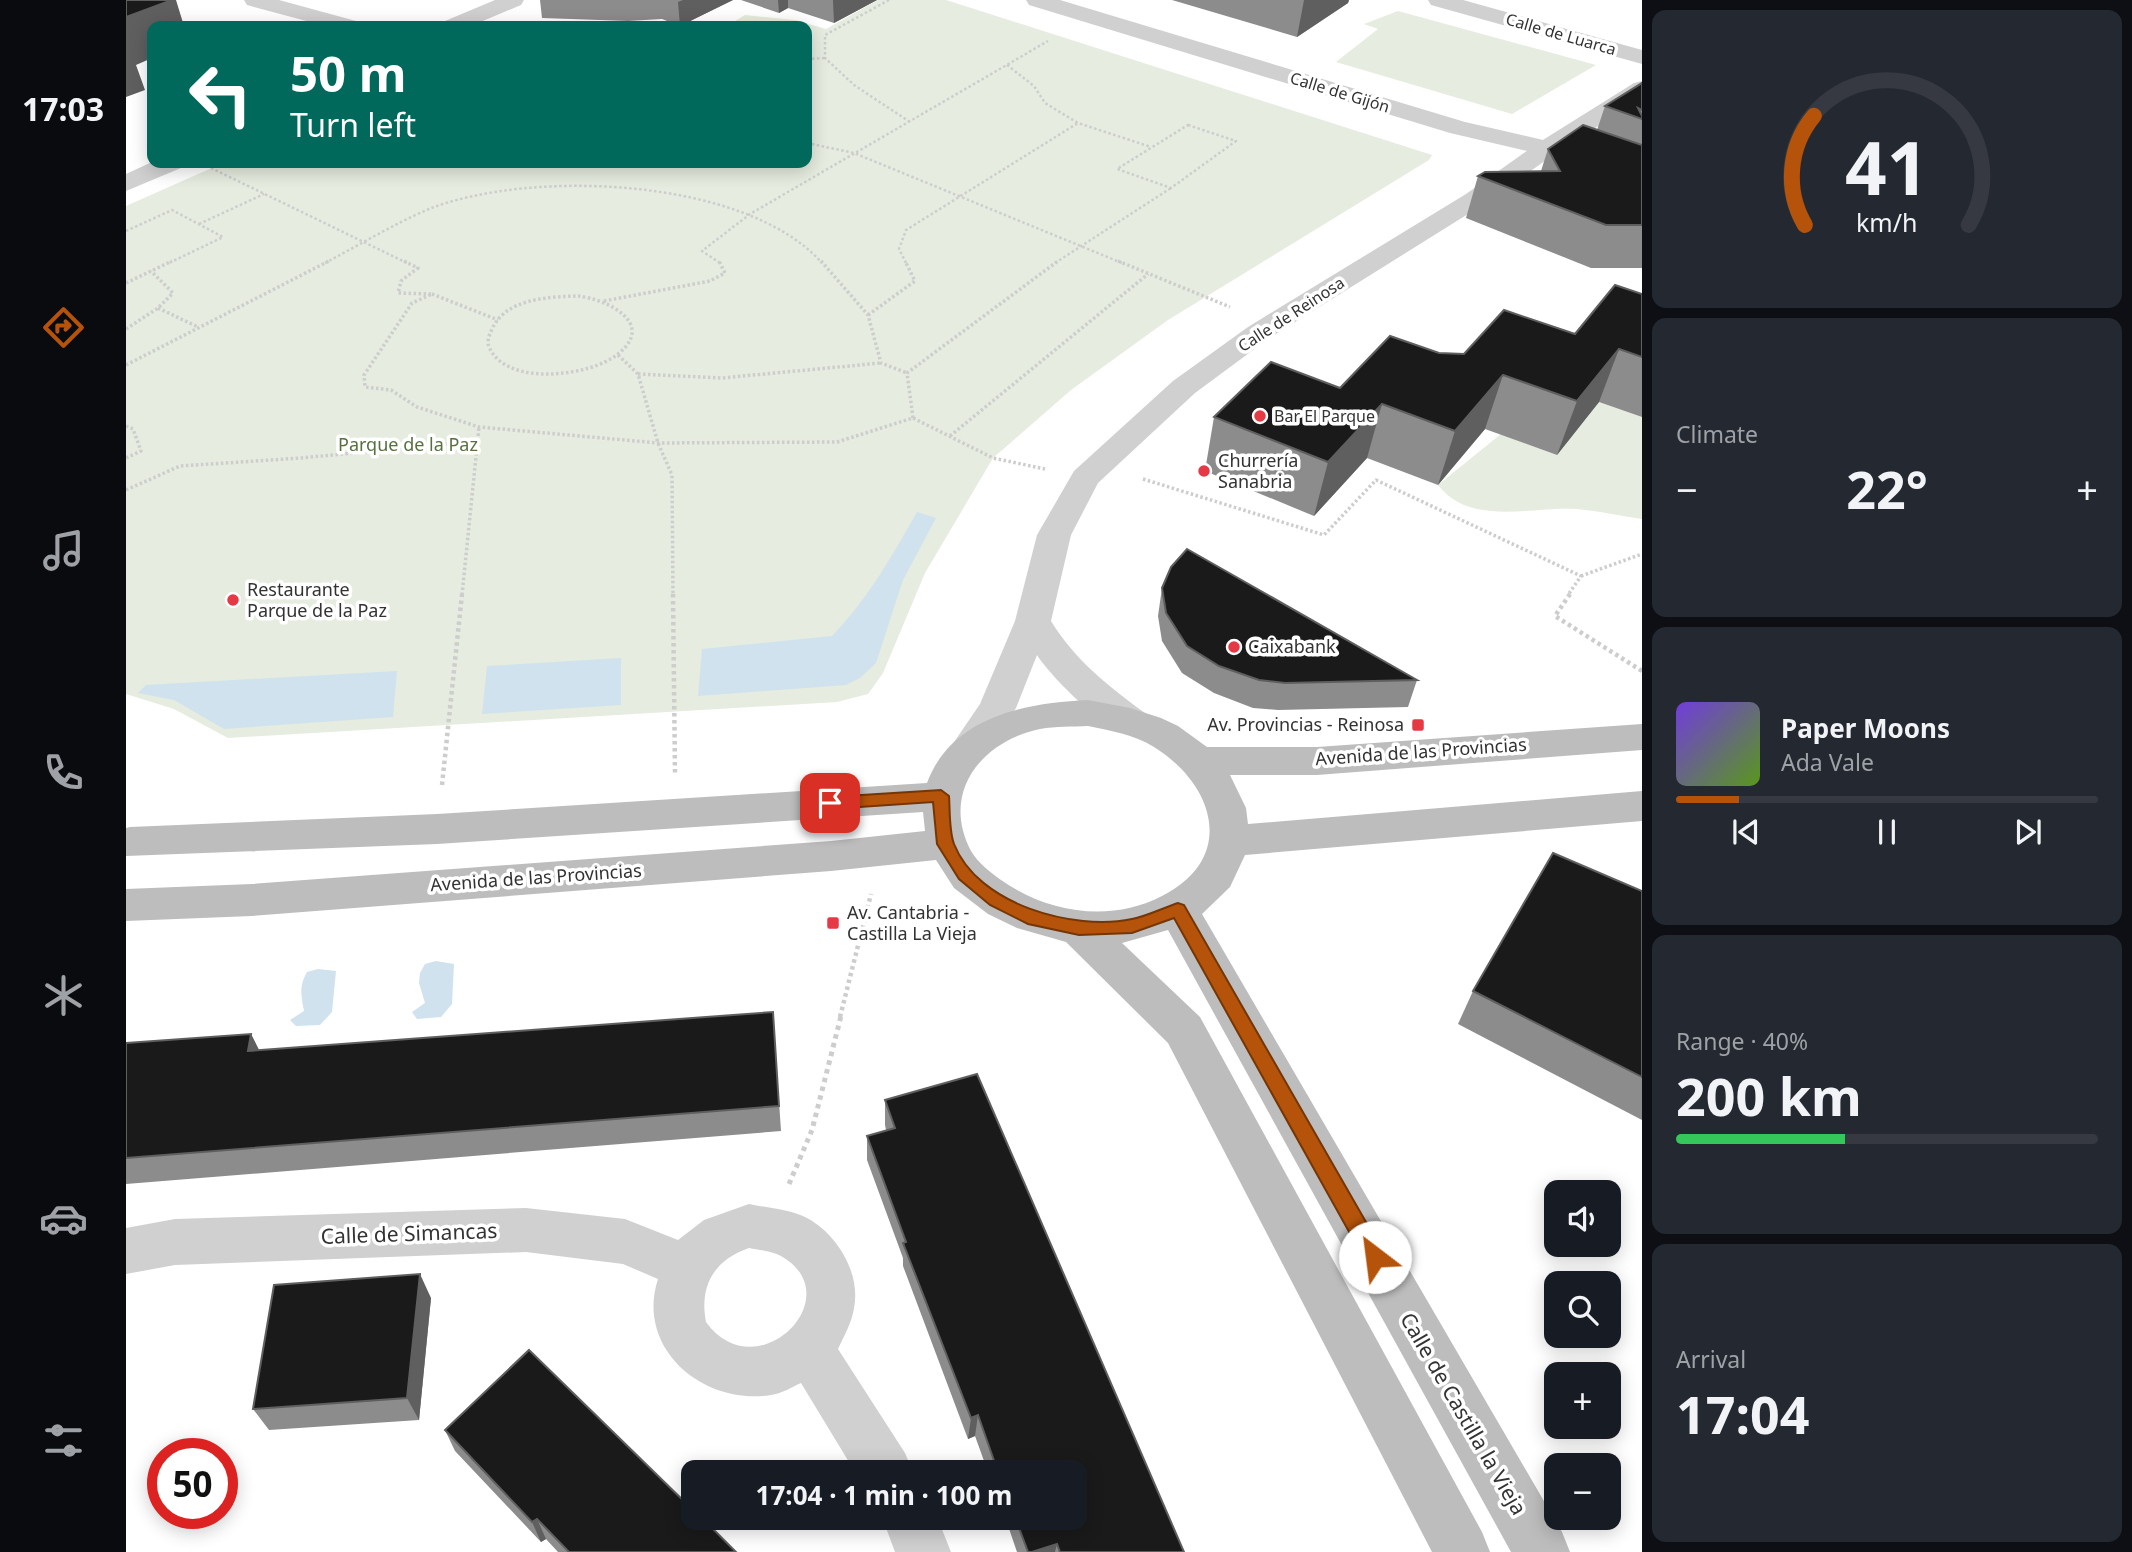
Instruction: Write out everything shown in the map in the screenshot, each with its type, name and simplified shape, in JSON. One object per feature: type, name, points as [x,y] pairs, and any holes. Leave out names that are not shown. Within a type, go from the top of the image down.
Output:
[{"type":"main road","points":[[1088,713],[1132,722],[1168,738],[1199,761],[1218,786],[1229,813],[1229,841],[1214,880],[1178,910],[1132,926],[1079,928],[1034,919],[996,901],[965,874],[946,844],[941,796],[951,770],[969,748],[1003,726],[1043,715],[1088,713]]},
{"type":"main road","name":"Avenida de las Provincias","points":[[1199,761],[1317,761],[1642,737]]},
{"type":"main road","points":[[126,887],[131,873],[128,838],[437,829],[941,796]]},
{"type":"main road","points":[[1229,841],[1642,806]]},
{"type":"main road","name":"Avenida de las Provincias","points":[[126,905],[266,899],[867,853],[946,844]]},
{"type":"main road","name":"Calle de Castilla la Vieja","points":[[1178,910],[1542,1552]]},
{"type":"main road","points":[[1079,928],[1184,1030],[1462,1552]]},
{"type":"street","points":[[255,0],[330,21]]},
{"type":"street","points":[[465,21],[513,0]]},
{"type":"street","name":"Calle de Gijón","points":[[1037,0],[1459,128],[1546,148],[1642,181]]},
{"type":"street","name":"Calle de Luarca","points":[[1439,0],[1642,57]]},
{"type":"street","name":"Calle de Reinosa","points":[[969,748],[997,708],[1033,621],[1054,535],[1092,472],[1184,387],[1268,326],[1475,199],[1546,148],[1642,88]]},
{"type":"street","points":[[126,183],[160,168]]},
{"type":"street","points":[[1033,621],[1050,652],[1074,679],[1132,722]]},
{"type":"street","points":[[749,1226],[771,1227],[799,1237],[821,1258],[829,1276],[832,1294],[828,1320],[809,1349],[791,1362],[771,1370],[750,1372],[716,1364],[692,1345],[681,1324],[678,1305],[687,1267],[698,1252],[721,1235],[749,1226]]},
{"type":"street","name":"Calle de Simancas","points":[[126,1251],[175,1242],[526,1230],[625,1242],[687,1267]]},
{"type":"street","points":[[809,1349],[878,1460]]},
{"type":"street","points":[[914,1530],[923,1552]]},
{"type":"path","points":[[890,0],[825,36],[825,58],[834,69],[875,100],[910,122]]},
{"type":"path","points":[[604,301],[710,281],[725,273],[719,261],[702,251],[750,214],[1091,16]]},
{"type":"path","points":[[812,58],[825,58]]},
{"type":"path","points":[[1007,65],[1034,86],[1045,103],[1078,123],[1151,147]]},
{"type":"path","points":[[868,315],[915,281],[900,249],[906,230],[1078,123]]},
{"type":"path","points":[[907,373],[1078,246],[1171,188],[1236,141],[1188,125],[1116,169],[1171,188]]},
{"type":"path","points":[[812,144],[854,153],[963,195],[1078,246],[1209,296],[1268,326]]},
{"type":"path","points":[[210,168],[418,268],[401,281],[398,293],[432,294],[498,320]]},
{"type":"path","points":[[126,365],[430,209],[503,190],[609,185],[680,195],[750,214],[809,248],[868,315],[881,363]]},
{"type":"path","points":[[198,224],[265,194]]},
{"type":"path","points":[[126,231],[172,210],[223,237],[126,283]]},
{"type":"path","points":[[126,328],[158,308],[173,293],[151,271]]},
{"type":"path","points":[[950,436],[1148,274]]},
{"type":"path","points":[[432,294],[412,303],[402,316],[363,375],[365,387],[391,390],[417,407],[479,427],[659,443],[837,442],[913,418],[993,458],[1092,472],[1324,535],[1376,480],[1581,576]]},
{"type":"path","points":[[578,296],[604,301],[623,311],[632,324],[632,335],[628,345],[618,355],[596,367],[573,373],[533,373],[510,368],[492,355],[487,342],[491,327],[498,320],[505,313],[527,303],[552,297],[578,296]]},
{"type":"path","points":[[158,308],[198,327]]},
{"type":"path","points":[[618,355],[638,374],[659,443],[672,475],[675,813]]},
{"type":"path","points":[[638,374],[722,378],[881,363],[907,373]]},
{"type":"path","points":[[907,373],[913,418]]},
{"type":"path","points":[[126,426],[133,429],[141,451],[126,458]]},
{"type":"path","points":[[437,829],[479,427]]},
{"type":"path","points":[[126,490],[180,466],[301,458],[478,441]]},
{"type":"path","points":[[1642,554],[1581,576],[1555,616],[1642,671]]},
{"type":"path","points":[[771,1227],[812,1130],[872,899],[867,853]]},
{"type":"green space","name":"Parque de la Paz","points":[[878,0],[946,0],[1432,155],[1429,160],[1168,320],[1071,390],[993,458],[925,573],[883,673],[868,694],[837,702],[228,738],[174,709],[126,694],[126,206],[212,168],[812,168],[812,25],[826,29]]},
{"type":"green space","points":[[1398,11],[1596,65],[1512,114],[1336,62],[1378,29],[1364,24]]},
{"type":"green space","name":"Parque de la Paz","points":[[745,15],[798,21],[735,21]]},
{"type":"green space","points":[[1599,402],[1642,417],[1642,519],[1577,509],[1503,512],[1484,510],[1451,498],[1438,485],[1501,434],[1557,455]]},
{"type":"water","points":[[917,512],[936,518],[903,580],[876,663],[860,678],[846,685],[698,696],[702,649],[832,636],[868,592]]},
{"type":"water","points":[[621,658],[621,705],[482,714],[487,666]]},
{"type":"water","points":[[397,671],[393,717],[224,729],[174,700],[138,693],[146,685]]},
{"type":"water","points":[[436,961],[454,964],[452,1004],[441,1017],[417,1019],[412,1012],[425,1003],[419,983],[420,973],[425,964]]},
{"type":"water","points":[[318,969],[336,971],[332,1012],[320,1025],[296,1026],[290,1020],[304,1011],[301,991],[304,977],[307,972]]},
{"type":"building","points":[[126,0],[172,0],[126,17]]},
{"type":"building","points":[[1642,83],[1642,110],[1638,108],[1642,119],[1605,106]]},
{"type":"building","points":[[1583,125],[1642,145],[1642,225],[1606,225],[1478,176],[1485,172],[1560,171],[1548,149]]},
{"type":"building","points":[[1615,285],[1642,294],[1642,357],[1619,349],[1577,401],[1503,375],[1455,431],[1382,404],[1328,462],[1214,417],[1271,362],[1340,388],[1390,336],[1439,353],[1464,354],[1504,310],[1575,334]]},
{"type":"building","points":[[1187,549],[1417,680],[1285,683],[1259,680],[1219,666],[1187,646],[1166,613],[1162,588],[1171,567]]},
{"type":"building","points":[[1553,853],[1642,891],[1642,1077],[1473,991]]},
{"type":"building","points":[[773,1012],[779,1106],[126,1158],[126,1043],[251,1034],[248,1051]]},
{"type":"building","points":[[977,1074],[1184,1552],[1060,1552],[1057,1544],[1028,1552],[1020,1530],[1087,1530],[1087,1460],[994,1460],[978,1415],[971,1418],[903,1243],[906,1242],[867,1136],[895,1128],[885,1100]]},
{"type":"building","points":[[420,1274],[407,1398],[253,1409],[274,1285]]},
{"type":"building","points":[[529,1350],[681,1498],[681,1530],[714,1530],[736,1552],[569,1552],[537,1519],[532,1522],[445,1430]]},
{"type":"place","name":"Bar El Parque","points":[[1260,416]]},
{"type":"place","name":"Churrería Sanabria","points":[[1204,471]]},
{"type":"place","name":"Restaurante Parque de la Paz","points":[[233,600]]},
{"type":"place","name":"Caixabank","points":[[1234,647]]},
{"type":"place","name":"Av. Provincias - Reinosa","points":[[1418,725]]},
{"type":"place","name":"Av. Cantabria - Castilla La Vieja","points":[[833,923]]},
{"type":"route","points":[[830,803],[941,796],[946,844],[965,874],[996,901],[1034,919],[1079,928],[1132,926],[1178,910],[1375,1257]]}]
